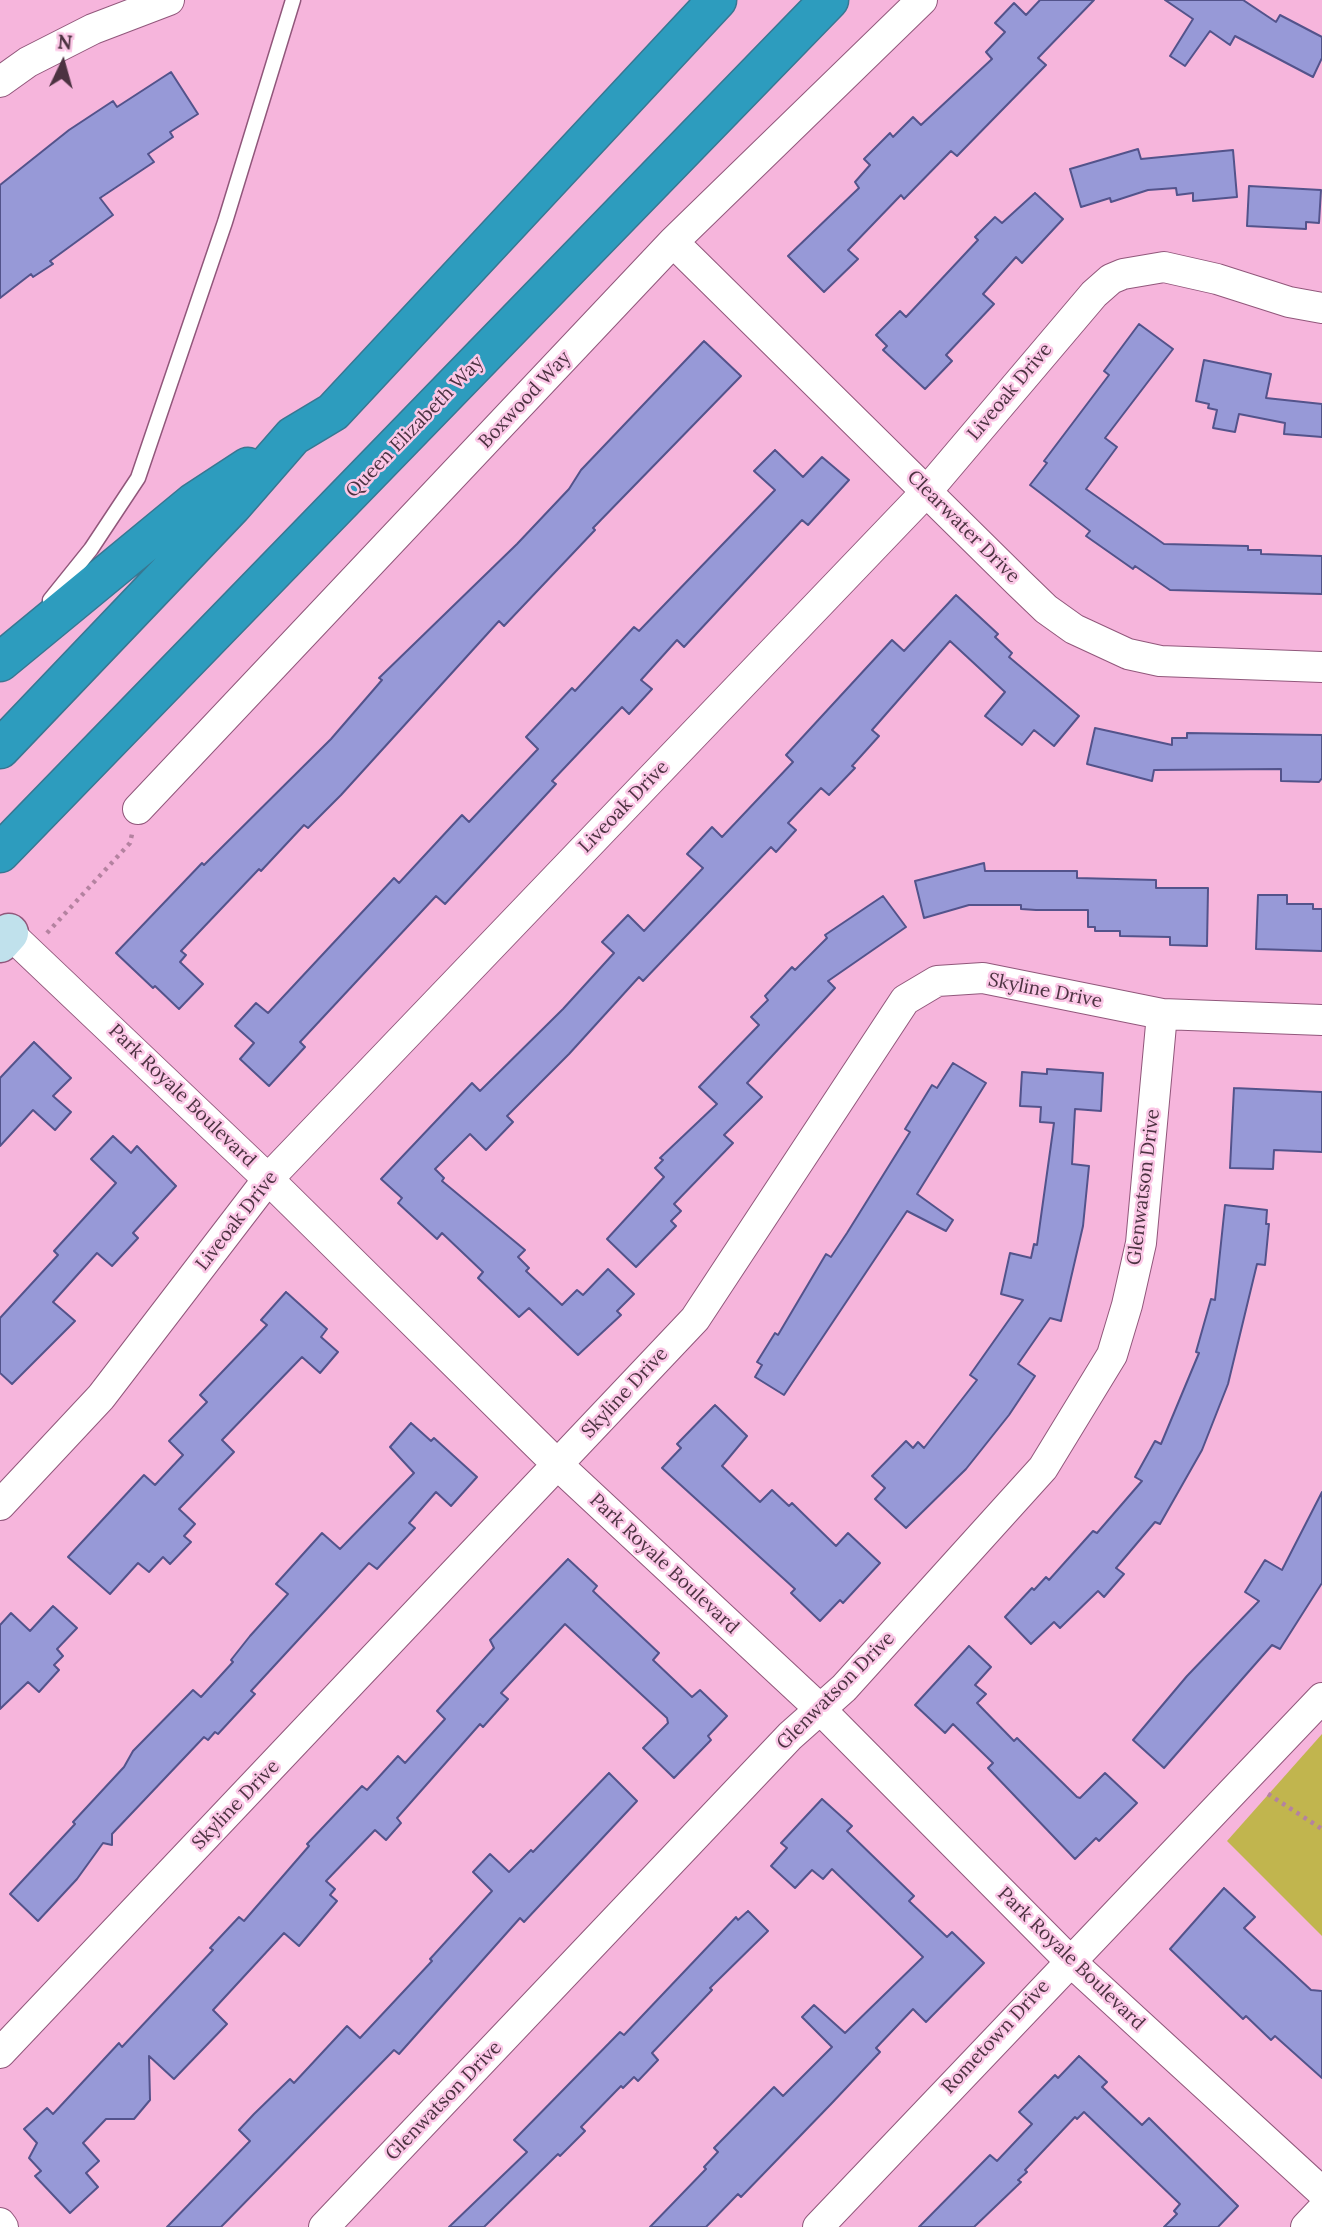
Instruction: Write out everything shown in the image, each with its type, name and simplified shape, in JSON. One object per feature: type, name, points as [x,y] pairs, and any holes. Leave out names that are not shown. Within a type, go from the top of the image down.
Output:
[{"type":"highway","points":[[5,657],[193,503],[333,412],[717,0]]},
{"type":"highway","name":"Queen Elizabeth Way","points":[[0,853],[829,0]]},
{"type":"highway","points":[[0,749],[232,506],[293,436]]},
{"type":"street","points":[[0,82],[28,62],[93,29],[169,0]]},
{"type":"street","name":"Boxwood Way","points":[[138,810],[673,242],[922,0]]},
{"type":"street","name":"Clearwater Drive","points":[[673,242],[1046,609],[1101,644],[1160,661],[1322,667]]},
{"type":"street","name":"Liveoak Drive","points":[[0,1505],[101,1397],[268,1179],[927,491],[1094,294],[1111,279],[1150,268],[1178,269],[1289,302],[1322,308]]},
{"type":"street","name":"Park Royale Boulevard","points":[[13,943],[268,1179],[558,1465],[820,1709],[1069,1960],[1322,2192]]},
{"type":"street","name":"Skyline Drive","points":[[0,2053],[695,1319],[905,1000],[937,981],[983,978],[1162,1014],[1322,1020]]},
{"type":"street","name":"Glenwatson Drive","points":[[324,2227],[790,1736],[844,1688],[1043,1468],[1112,1355],[1141,1243],[1162,1014]]},
{"type":"street","name":"Rometown Drive","points":[[818,2227],[1069,1960],[1322,1698]]},
{"type":"street","points":[[1306,2227],[1322,2210]]},
{"type":"lane","points":[[5,657],[91,549],[138,478],[221,235],[293,0]]},
{"type":"path","points":[[13,943],[130,843],[138,810]]},
{"type":"path","points":[[1244,1778],[1322,1829]]},
{"type":"shaded area","points":[[1322,1734],[1322,1936],[1227,1841]]},
{"type":"building","points":[[1040,0],[1094,0],[1038,58],[1046,65],[957,156],[951,151],[904,199],[901,195],[848,250],[858,259],[824,292],[788,256],[859,188],[855,182],[870,165],[864,159],[890,133],[893,137],[913,117],[921,125],[992,59],[986,52],[1005,32],[995,23],[1014,3],[1026,15]]},
{"type":"building","points":[[1165,0],[1243,0],[1276,22],[1280,15],[1322,37],[1322,58],[1313,77],[1235,36],[1230,45],[1210,31],[1185,66],[1170,56],[1193,19]]},
{"type":"building","points":[[171,72],[198,114],[170,132],[173,137],[148,154],[154,162],[100,198],[113,215],[50,261],[53,264],[33,277],[31,274],[0,298],[0,185],[69,130],[113,101],[117,107]]},
{"type":"building","points":[[1138,149],[1141,159],[1233,150],[1237,197],[1193,201],[1193,193],[1177,195],[1176,188],[1148,190],[1111,202],[1110,198],[1081,207],[1070,169]]},
{"type":"building","points":[[1249,186],[1321,190],[1319,223],[1306,222],[1306,229],[1247,226]]},
{"type":"building","points":[[1035,193],[1063,219],[1022,263],[1016,257],[983,294],[994,304],[946,355],[952,361],[925,389],[883,350],[887,346],[876,335],[900,311],[906,317],[978,240],[975,237],[995,217],[1002,223]]},
{"type":"building","points":[[1139,324],[1173,349],[1105,438],[1117,447],[1086,489],[1164,544],[1248,546],[1248,550],[1261,550],[1261,554],[1322,556],[1322,594],[1170,590],[1135,566],[1133,569],[1086,536],[1090,531],[1030,485],[1047,463],[1044,461],[1109,375],[1104,371]]},
{"type":"building","points":[[704,341],[741,376],[593,528],[595,530],[504,626],[499,621],[341,795],[308,828],[304,825],[181,951],[186,955],[180,962],[203,984],[179,1009],[155,986],[153,988],[116,953],[202,863],[204,865],[331,739],[382,680],[379,678],[517,544],[569,489],[581,470]]},
{"type":"building","points":[[1204,360],[1271,374],[1266,398],[1322,404],[1322,437],[1284,434],[1285,423],[1239,414],[1235,432],[1213,428],[1217,410],[1208,408],[1209,404],[1196,401]]},
{"type":"building","points":[[775,450],[803,477],[822,457],[849,480],[808,525],[802,520],[684,647],[677,640],[641,680],[652,689],[629,714],[622,707],[552,781],[556,784],[445,904],[436,896],[300,1042],[305,1047],[269,1086],[240,1059],[254,1043],[235,1026],[256,1003],[268,1013],[394,878],[399,883],[462,815],[469,822],[538,749],[526,737],[572,688],[575,691],[634,627],[639,631],[775,490],[754,471]]},
{"type":"building","points":[[956,595],[998,634],[995,637],[1012,653],[1009,657],[1079,716],[1054,746],[1034,730],[1022,745],[985,716],[1005,692],[950,641],[872,730],[879,736],[852,766],[855,768],[829,795],[821,788],[788,823],[796,830],[776,852],[771,847],[643,981],[639,977],[569,1054],[507,1116],[513,1122],[486,1150],[470,1134],[435,1169],[444,1178],[442,1181],[525,1250],[518,1257],[529,1268],[526,1271],[562,1305],[577,1290],[583,1295],[608,1269],[634,1294],[617,1311],[621,1315],[578,1355],[529,1308],[519,1317],[478,1278],[483,1272],[442,1233],[437,1239],[398,1203],[402,1198],[381,1179],[472,1083],[480,1091],[563,1009],[614,953],[602,942],[628,915],[644,931],[703,868],[687,854],[712,827],[722,837],[793,762],[786,755],[892,640],[904,651]]},
{"type":"building","points":[[1095,728],[1172,745],[1172,738],[1187,738],[1187,733],[1322,735],[1322,778],[1319,782],[1281,781],[1281,769],[1154,770],[1152,781],[1087,764]]},
{"type":"building","points":[[984,863],[985,871],[1077,871],[1077,878],[1156,880],[1156,888],[1208,888],[1207,946],[1170,945],[1170,937],[1120,936],[1120,931],[1095,931],[1095,927],[1088,927],[1088,910],[1021,909],[1021,905],[969,905],[924,918],[915,881]]},
{"type":"building","points":[[1258,895],[1287,895],[1287,904],[1313,904],[1313,909],[1322,909],[1322,951],[1256,949]]},
{"type":"building","points":[[883,896],[906,927],[828,981],[835,988],[747,1083],[762,1097],[724,1135],[733,1143],[674,1204],[681,1211],[671,1221],[676,1226],[636,1267],[607,1239],[664,1177],[655,1168],[663,1160],[660,1158],[717,1104],[699,1087],[759,1025],[751,1017],[768,1000],[765,996],[792,967],[795,970],[827,938],[825,935]]},
{"type":"building","points":[[34,1042],[71,1078],[53,1096],[71,1112],[55,1130],[33,1110],[0,1146],[0,1078]]},
{"type":"building","points":[[953,1063],[986,1083],[917,1194],[953,1220],[946,1231],[907,1211],[784,1395],[755,1377],[762,1365],[757,1362],[775,1333],[778,1335],[826,1254],[831,1257],[847,1233],[910,1132],[905,1129],[932,1085],[937,1088]]},
{"type":"building","points":[[1047,1069],[1103,1073],[1101,1111],[1075,1109],[1072,1164],[1089,1166],[1083,1226],[1061,1321],[1050,1318],[1018,1364],[1035,1376],[1009,1415],[966,1469],[906,1528],[875,1499],[885,1488],[872,1476],[906,1441],[913,1448],[918,1442],[924,1448],[977,1380],[970,1375],[1023,1300],[1001,1294],[1010,1253],[1031,1258],[1034,1244],[1037,1245],[1054,1123],[1040,1122],[1041,1107],[1020,1106],[1022,1072],[1047,1074]]},
{"type":"building","points":[[1234,1088],[1322,1092],[1322,1152],[1274,1150],[1273,1169],[1230,1168]]},
{"type":"building","points":[[113,1136],[131,1153],[137,1146],[176,1186],[133,1233],[138,1238],[112,1266],[97,1253],[53,1302],[75,1321],[12,1384],[0,1373],[0,1318],[58,1255],[54,1251],[116,1183],[91,1159]]},
{"type":"building","points":[[1225,1205],[1267,1210],[1266,1224],[1269,1224],[1265,1265],[1257,1264],[1228,1384],[1202,1450],[1160,1524],[1155,1522],[1116,1568],[1124,1574],[1104,1597],[1098,1591],[1060,1628],[1054,1622],[1031,1644],[1005,1617],[1032,1588],[1034,1590],[1046,1577],[1049,1580],[1093,1531],[1097,1533],[1142,1481],[1135,1477],[1155,1441],[1161,1444],[1199,1353],[1196,1352],[1211,1299],[1215,1300]]},
{"type":"building","points":[[286,1292],[327,1329],[321,1337],[338,1352],[320,1373],[302,1357],[222,1440],[234,1452],[179,1509],[195,1524],[184,1536],[191,1542],[170,1564],[163,1557],[149,1572],[138,1563],[110,1594],[68,1557],[144,1475],[155,1485],[183,1455],[169,1441],[207,1402],[200,1395],[267,1325],[261,1320]]},
{"type":"building","points":[[715,1405],[747,1436],[722,1466],[760,1502],[772,1490],[789,1506],[792,1503],[836,1546],[848,1533],[880,1563],[843,1603],[840,1600],[820,1621],[791,1593],[795,1589],[662,1468],[681,1448],[677,1444]]},
{"type":"building","points":[[411,1423],[431,1441],[434,1438],[477,1477],[451,1506],[436,1492],[409,1523],[415,1528],[377,1569],[369,1563],[251,1691],[255,1694],[218,1734],[215,1732],[208,1740],[204,1737],[112,1834],[112,1845],[103,1843],[77,1879],[38,1921],[10,1894],[75,1824],[73,1822],[124,1767],[133,1751],[193,1690],[201,1697],[233,1662],[231,1660],[250,1636],[288,1594],[276,1584],[322,1533],[340,1549],[414,1473],[390,1447]]},
{"type":"building","points":[[1322,1492],[1322,1583],[1280,1649],[1272,1645],[1164,1768],[1133,1740],[1187,1676],[1259,1601],[1245,1592],[1265,1560],[1282,1570]]},
{"type":"building","points":[[568,1559],[597,1586],[593,1591],[659,1653],[653,1660],[692,1697],[700,1690],[727,1716],[708,1736],[711,1740],[674,1778],[643,1748],[668,1723],[667,1718],[565,1624],[501,1693],[508,1699],[483,1727],[480,1724],[397,1818],[401,1823],[386,1840],[375,1830],[326,1881],[335,1889],[330,1895],[337,1901],[299,1946],[284,1933],[213,2010],[227,2024],[174,2079],[149,2056],[150,2100],[134,2119],[106,2119],[83,2143],[99,2161],[86,2173],[98,2187],[70,2213],[35,2176],[41,2171],[29,2158],[37,2143],[24,2129],[47,2108],[53,2114],[119,2043],[122,2047],[213,1950],[210,1948],[239,1917],[244,1921],[309,1846],[307,1844],[362,1786],[367,1790],[398,1756],[405,1763],[445,1719],[437,1711],[494,1648],[490,1640]]},
{"type":"building","points":[[53,1606],[77,1628],[57,1649],[63,1656],[54,1665],[59,1670],[39,1692],[28,1682],[0,1709],[0,1625],[11,1613],[30,1631]]},
{"type":"building","points":[[969,1646],[991,1667],[975,1685],[986,1694],[977,1703],[1014,1741],[1017,1738],[1077,1797],[1080,1798],[1105,1773],[1137,1803],[1099,1841],[1096,1838],[1075,1859],[988,1768],[993,1763],[953,1724],[945,1733],[915,1705]]},
{"type":"building","points":[[609,1773],[637,1801],[524,1922],[520,1918],[399,2054],[394,2050],[221,2227],[167,2227],[250,2141],[239,2130],[254,2114],[290,2079],[294,2083],[347,2026],[360,2038],[432,1961],[430,1959],[492,1891],[473,1872],[490,1854],[509,1872],[531,1850],[533,1852]]},
{"type":"building","points":[[822,1799],[852,1826],[847,1831],[914,1896],[909,1901],[947,1937],[952,1932],[984,1963],[926,2022],[913,2009],[876,2048],[880,2052],[831,2104],[741,2197],[738,2194],[706,2227],[650,2227],[706,2169],[704,2167],[718,2152],[714,2148],[774,2087],[783,2096],[832,2047],[802,2017],[814,2005],[845,2033],[923,1957],[832,1869],[823,1879],[812,1870],[795,1888],[771,1866],[787,1848],[781,1843]]},
{"type":"building","points":[[1224,1888],[1255,1917],[1244,1928],[1311,1990],[1322,1991],[1322,2078],[1275,2036],[1271,2040],[1246,2016],[1243,2019],[1170,1949]]},
{"type":"building","points":[[748,1911],[768,1931],[710,1988],[712,1990],[652,2053],[658,2060],[638,2081],[634,2077],[623,2088],[621,2086],[581,2127],[585,2131],[484,2227],[449,2227],[527,2152],[514,2140],[620,2032],[624,2035],[736,1917],[738,1920]]},
{"type":"building","points":[[1079,2056],[1107,2082],[1102,2087],[1142,2125],[1149,2118],[1238,2206],[1218,2227],[1164,2227],[1177,2214],[1174,2211],[1180,2204],[1084,2112],[1077,2119],[1075,2117],[1025,2170],[1027,2172],[1018,2180],[1021,2182],[974,2227],[919,2227],[990,2155],[997,2161],[1032,2124],[1019,2112],[1055,2075],[1058,2078]]}]
